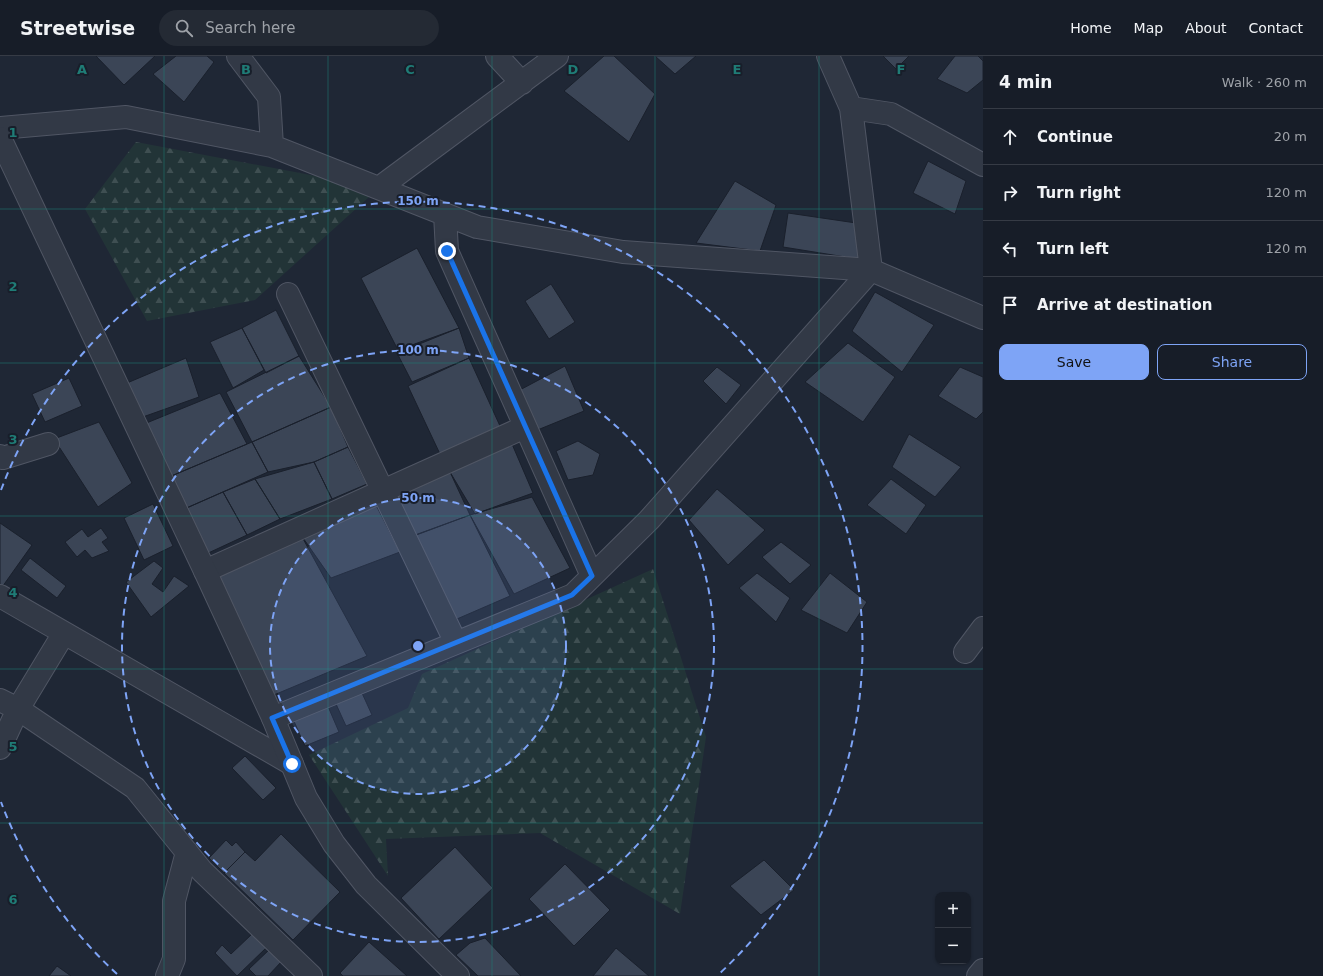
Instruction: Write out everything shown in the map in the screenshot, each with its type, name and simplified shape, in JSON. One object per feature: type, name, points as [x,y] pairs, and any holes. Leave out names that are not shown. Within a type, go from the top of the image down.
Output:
[{"type":"street","points":[[238,56],[269,97],[272,146]]},
{"type":"street","points":[[497,56],[522,83]]},
{"type":"street","points":[[379,188],[558,56]]},
{"type":"street","points":[[272,718],[572,595],[650,520],[871,270],[851,108],[828,56]]},
{"type":"street","points":[[851,108],[891,114],[983,165]]},
{"type":"street","points":[[0,128],[126,117],[272,146],[477,227],[623,252],[871,270],[983,318]]},
{"type":"street","points":[[0,138],[205,571],[272,718],[306,798],[334,844],[366,885],[458,976]]},
{"type":"street","points":[[445,214],[447,251],[592,576]]},
{"type":"street","points":[[288,294],[456,643]]},
{"type":"street","points":[[205,571],[525,427]]},
{"type":"street","points":[[0,456],[3,458],[48,444]]},
{"type":"street","points":[[0,596],[292,764]]},
{"type":"street","points":[[965,652],[983,628]]},
{"type":"street","points":[[0,748],[9,704],[64,633]]},
{"type":"street","points":[[9,704],[135,788],[202,872],[311,976]]},
{"type":"street","points":[[167,976],[174,959],[174,901],[187,852]]},
{"type":"street","points":[[978,976],[983,970]]},
{"type":"green space","points":[[136,142],[379,188],[255,300],[147,321],[85,209]]},
{"type":"green space","points":[[653,569],[706,737],[680,914],[540,833],[386,839],[388,876],[309,755],[408,708],[422,674]]},
{"type":"building","points":[[96,56],[155,56],[124,85]]},
{"type":"building","points":[[176,56],[207,56],[214,62],[184,102],[153,74]]},
{"type":"building","points":[[604,56],[614,56],[655,94],[629,142],[564,91]]},
{"type":"building","points":[[655,56],[696,56],[675,74]]},
{"type":"building","points":[[883,56],[909,56],[896,69]]},
{"type":"building","points":[[955,56],[978,56],[983,61],[983,80],[967,93],[937,79]]},
{"type":"building","points":[[928,161],[966,181],[955,214],[913,193]]},
{"type":"building","points":[[735,181],[776,205],[760,251],[696,243]]},
{"type":"building","points":[[788,213],[863,224],[858,259],[783,247]]},
{"type":"building","points":[[417,248],[459,328],[398,350],[361,278]]},
{"type":"building","points":[[551,284],[575,322],[549,339],[525,301]]},
{"type":"building","points":[[875,292],[934,325],[902,372],[852,331]]},
{"type":"building","points":[[276,310],[299,356],[266,373],[242,328]]},
{"type":"building","points":[[242,328],[264,370],[233,388],[210,342]]},
{"type":"building","points":[[459,328],[469,358],[412,382],[397,353]]},
{"type":"building","points":[[848,343],[895,377],[863,422],[805,382]]},
{"type":"building","points":[[299,356],[331,407],[252,442],[226,392]]},
{"type":"building","points":[[186,358],[199,397],[140,418],[127,383]]},
{"type":"building","points":[[469,358],[500,426],[440,454],[408,386]]},
{"type":"building","points":[[565,366],[584,411],[535,431],[516,392]]},
{"type":"building","points":[[717,367],[741,385],[726,404],[703,381]]},
{"type":"building","points":[[960,367],[983,377],[983,412],[976,419],[938,396]]},
{"type":"building","points":[[69,378],[82,406],[45,422],[32,394]]},
{"type":"building","points":[[220,393],[247,444],[169,477],[144,424]]},
{"type":"building","points":[[331,407],[348,447],[314,462],[268,472],[252,442]]},
{"type":"building","points":[[99,422],[132,483],[98,507],[54,439]]},
{"type":"building","points":[[909,434],[961,467],[935,497],[892,467]]},
{"type":"building","points":[[578,441],[600,454],[593,475],[568,480],[556,451]]},
{"type":"building","points":[[252,442],[268,472],[182,510],[169,477]]},
{"type":"building","points":[[512,444],[533,493],[475,514],[450,472]]},
{"type":"building","points":[[348,447],[367,484],[332,499],[314,462]]},
{"type":"building","points":[[314,462],[332,499],[280,519],[255,479]]},
{"type":"building","points":[[450,472],[470,515],[415,535],[395,497]]},
{"type":"building","points":[[255,479],[280,519],[247,535],[223,492]]},
{"type":"building","points":[[891,479],[926,505],[906,534],[867,505]]},
{"type":"building","points":[[717,489],[765,530],[728,565],[689,520]]},
{"type":"building","points":[[223,492],[247,535],[204,555],[182,510]]},
{"type":"building","points":[[532,497],[570,568],[514,594],[470,515]]},
{"type":"building","points":[[375,503],[400,552],[331,578],[301,535]]},
{"type":"building","points":[[153,504],[173,546],[144,560],[124,518]]},
{"type":"building","points":[[470,515],[510,596],[450,622],[411,537]]},
{"type":"building","points":[[0,523],[32,545],[0,590]]},
{"type":"building","points":[[101,528],[108,538],[102,542],[109,551],[92,558],[85,550],[77,557],[65,542],[82,529],[88,537]]},
{"type":"building","points":[[301,535],[367,656],[269,697],[211,574]]},
{"type":"building","points":[[781,542],[811,565],[790,584],[762,557]]},
{"type":"building","points":[[30,558],[66,586],[57,598],[21,570]]},
{"type":"building","points":[[154,561],[163,568],[152,584],[163,592],[174,576],[189,586],[151,617],[126,582]]},
{"type":"building","points":[[757,573],[790,598],[776,622],[739,588]]},
{"type":"building","points":[[830,573],[867,602],[847,633],[801,610]]},
{"type":"building","points":[[362,693],[372,715],[346,726],[336,704]]},
{"type":"building","points":[[327,704],[339,732],[305,746],[293,719]]},
{"type":"building","points":[[245,756],[276,788],[263,800],[232,768]]},
{"type":"building","points":[[281,834],[340,892],[293,940],[224,873],[245,852],[255,861]]},
{"type":"building","points":[[226,840],[232,846],[236,842],[245,852],[224,873],[209,858]]},
{"type":"building","points":[[455,847],[493,888],[439,939],[401,898]]},
{"type":"building","points":[[764,860],[794,890],[761,915],[730,886]]},
{"type":"building","points":[[565,864],[610,910],[574,946],[529,899]]},
{"type":"building","points":[[252,934],[266,948],[237,976],[215,953],[222,945],[231,954]]},
{"type":"building","points":[[485,938],[521,976],[478,976],[456,955],[470,943]]},
{"type":"building","points":[[369,942],[407,976],[343,976],[340,973]]},
{"type":"building","points":[[616,948],[649,976],[593,976]]},
{"type":"building","points":[[270,949],[282,961],[268,976],[256,976],[249,969]]},
{"type":"building","points":[[57,966],[71,976],[49,976]]},
{"type":"route","points":[[292,764],[272,718],[572,595],[592,576],[447,251]]}]
